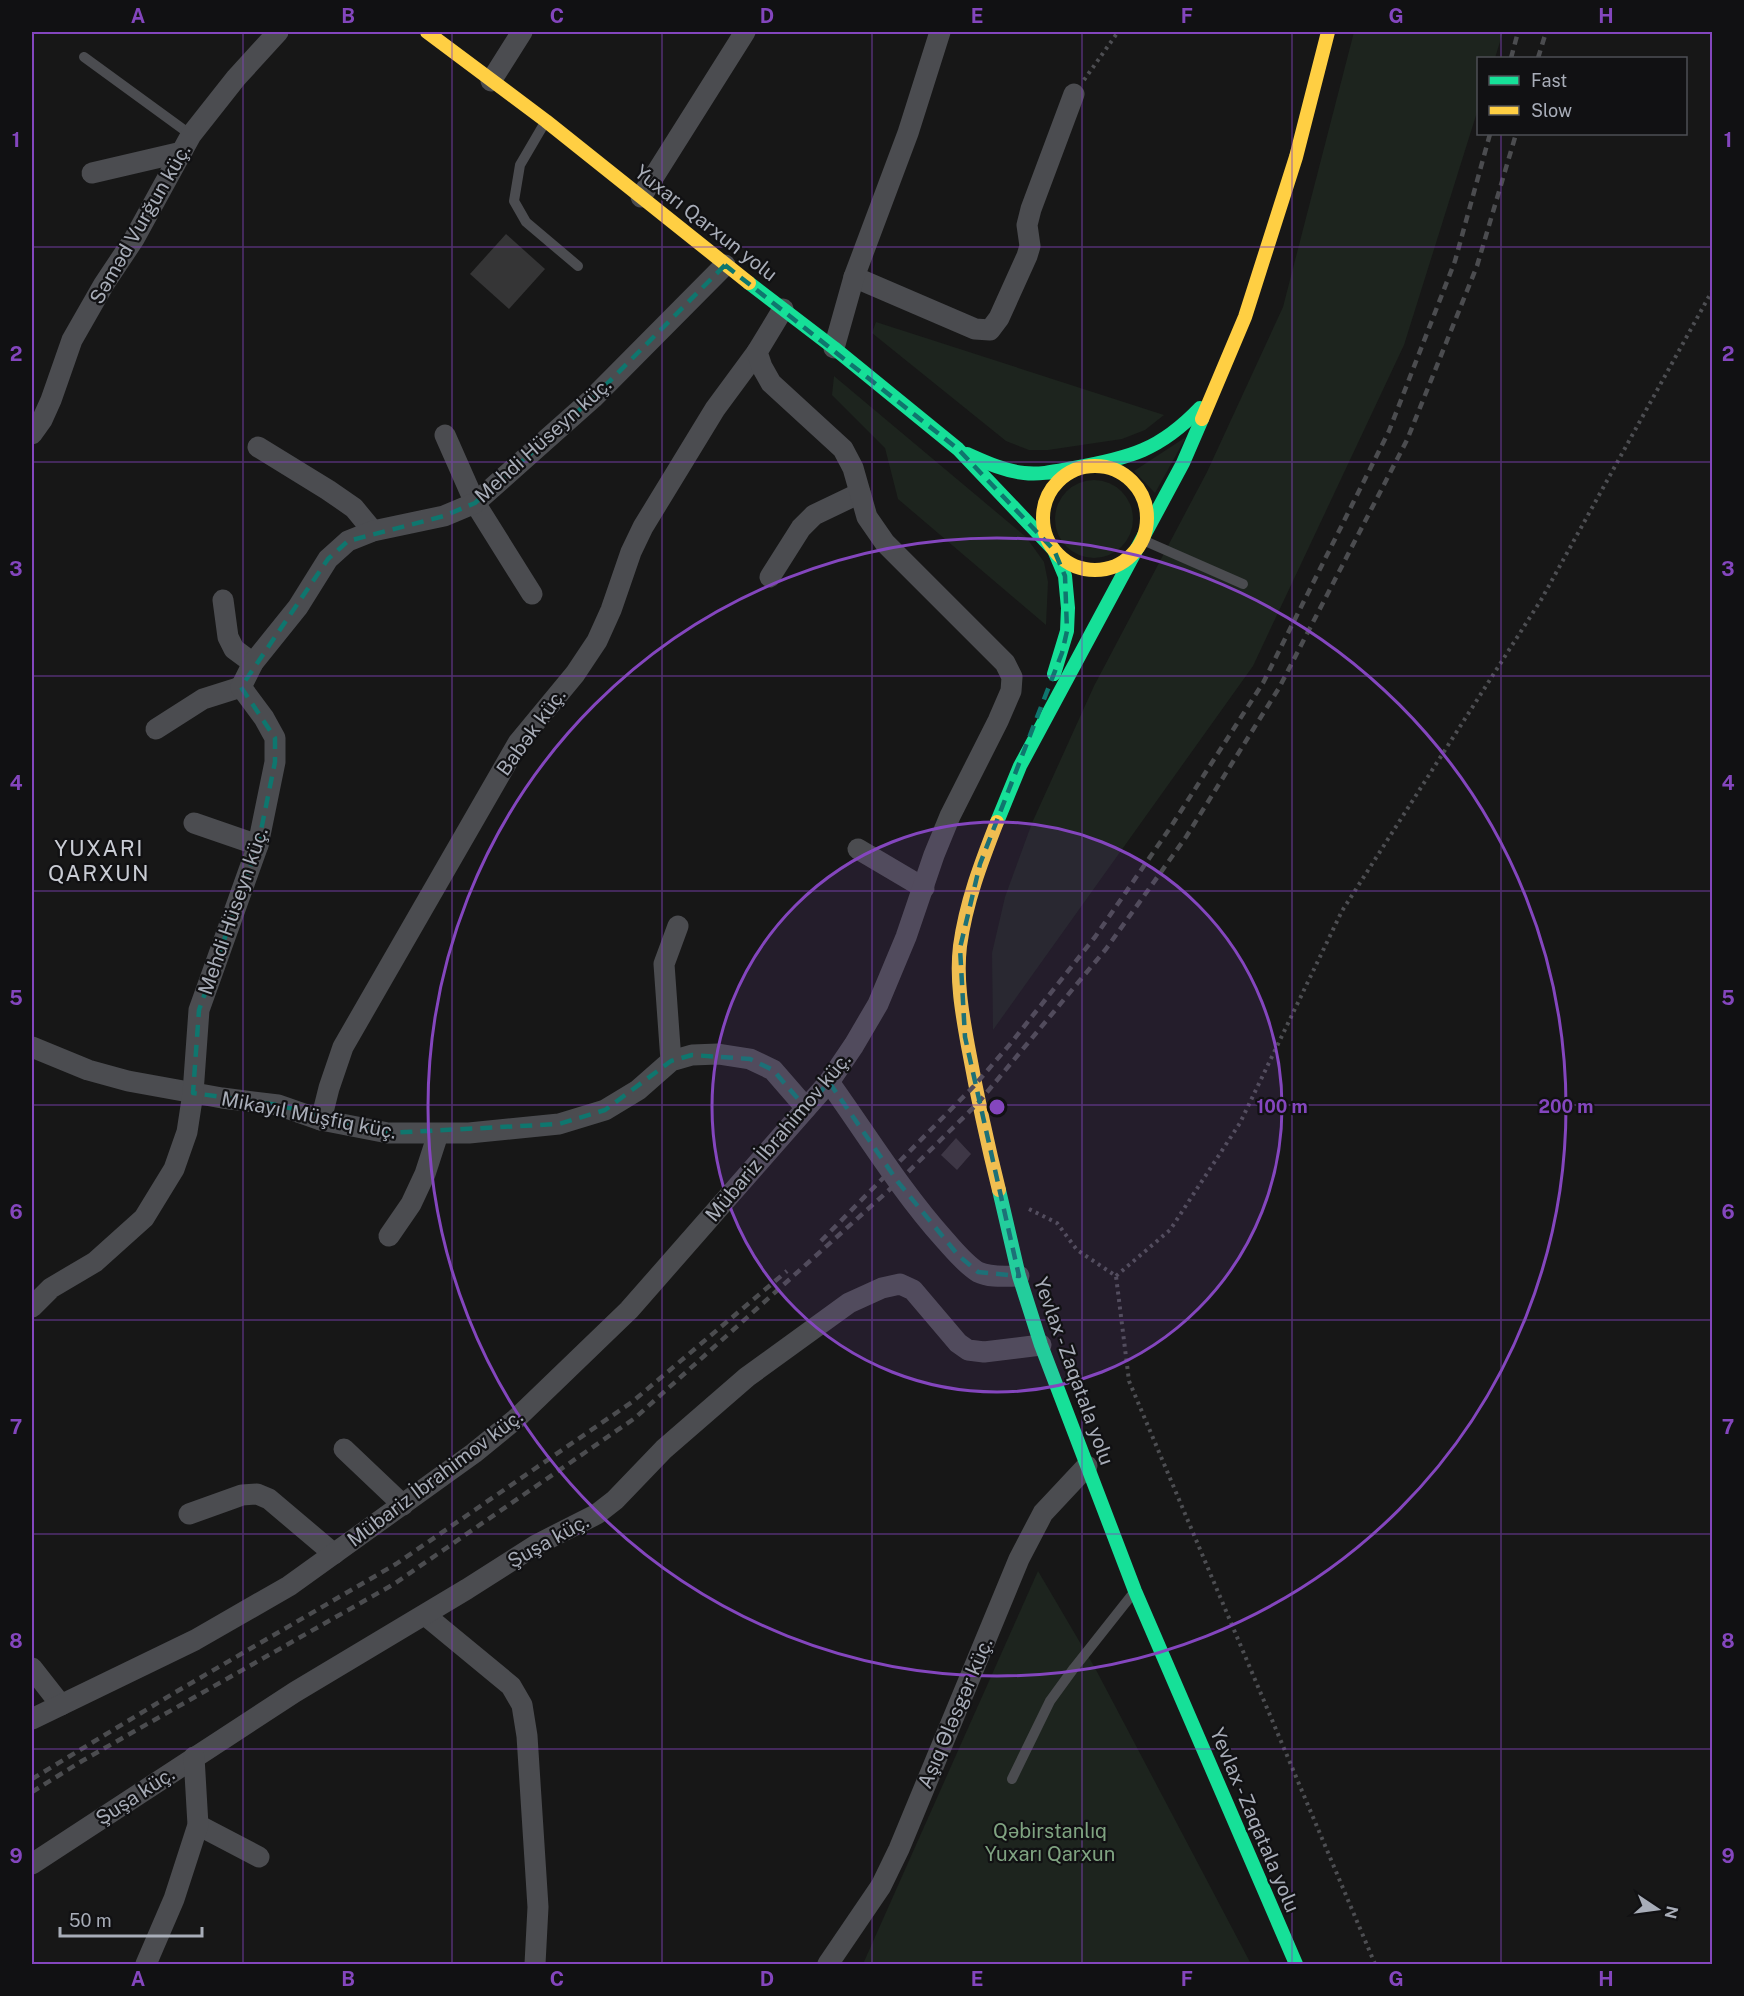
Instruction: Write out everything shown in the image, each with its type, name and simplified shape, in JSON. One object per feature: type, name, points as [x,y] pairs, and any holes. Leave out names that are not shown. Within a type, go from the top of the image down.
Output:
[{"type":"highway","name":"Yuxarı Qarxun yolu","points":[[427,32],[546,121],[958,449]]},
{"type":"highway","points":[[1020,766],[1183,464],[1214,392],[1245,317],[1273,233],[1296,157],[1328,32]]},
{"type":"highway","points":[[958,449],[1006,470],[1026,474],[1045,473],[1128,458],[1166,440],[1185,426],[1214,392]]},
{"type":"highway","points":[[958,449],[1054,550],[1072,565],[1095,570],[1107,569],[1123,562],[1137,550],[1143,540],[1148,518],[1147,506],[1137,485],[1118,470],[1107,466],[1084,466],[1063,476],[1048,494],[1043,517],[1048,540],[1054,550],[1065,576],[1068,599],[1067,631],[1062,653],[1020,766]]},
{"type":"highway","name":"Yevlax - Zaqatala yolu","points":[[1020,766],[980,864],[968,903],[960,948],[960,1000],[965,1037],[1000,1200],[1019,1276],[1041,1345],[1135,1591],[1296,1965]]},
{"type":"street","name":"Səməd Vurğun küç.","points":[[32,434],[42,420],[51,400],[72,340],[104,284],[134,239],[187,144],[236,78],[278,32]]},
{"type":"street","points":[[491,81],[522,32]]},
{"type":"street","points":[[641,197],[745,32]]},
{"type":"street","points":[[834,348],[854,277],[908,133],[940,32]]},
{"type":"street","points":[[854,277],[975,329],[990,330],[999,318],[1027,256],[1030,246],[1027,225],[1031,209],[1074,94]]},
{"type":"street","points":[[93,173],[187,144]]},
{"type":"street","name":"Mehdi Hüseyn küç.","points":[[32,1307],[51,1288],[95,1263],[144,1218],[174,1169],[187,1132],[193,1093],[199,1010],[258,845],[275,762],[275,738],[264,718],[241,687],[253,663],[298,607],[328,560],[348,541],[373,531],[444,516],[475,503],[593,398],[724,265]]},
{"type":"street","points":[[756,352],[783,309]]},
{"type":"street","name":"Mübariz İbrahimov küç.","points":[[32,1719],[195,1640],[289,1586],[474,1453],[517,1418],[628,1310],[807,1108],[829,1082],[878,1004],[906,937],[938,845],[950,816],[998,721],[1011,691],[1012,677],[1005,663],[885,543],[867,517],[854,468],[843,449],[771,383],[756,352]]},
{"type":"street","name":"Babək küç.","points":[[321,1120],[343,1047],[518,743],[575,674],[597,641],[611,610],[631,552],[644,527],[715,409],[756,352]]},
{"type":"street","points":[[445,435],[475,503],[532,594]]},
{"type":"street","points":[[258,447],[354,508],[373,531]]},
{"type":"street","points":[[770,577],[801,528],[814,515],[860,493]]},
{"type":"street","points":[[223,600],[228,637],[234,649],[253,663]]},
{"type":"street","points":[[156,729],[202,699],[241,687]]},
{"type":"street","points":[[194,823],[258,845]]},
{"type":"street","points":[[858,849],[924,888]]},
{"type":"street","points":[[671,1061],[664,964],[678,926]]},
{"type":"street","name":"Mikayıl Müşfiq küç.","points":[[32,1047],[88,1070],[128,1081],[278,1105],[321,1120],[388,1133],[438,1134],[559,1124],[605,1110],[638,1090],[671,1061],[692,1055],[718,1054],[750,1059],[773,1070],[807,1108]]},
{"type":"street","points":[[829,1082],[872,1141],[898,1182],[958,1255],[978,1272],[992,1276],[1019,1276]]},
{"type":"street","points":[[389,1236],[411,1204],[426,1174],[438,1134]]},
{"type":"street","name":"Şuşa küç.","points":[[32,1864],[296,1692],[536,1545],[597,1514],[615,1500],[664,1449],[747,1377],[849,1303],[882,1288],[900,1284],[913,1290],[958,1343],[968,1350],[984,1352],[1041,1345]]},
{"type":"street","points":[[345,1449],[403,1504]]},
{"type":"street","name":"Aşıq Ələsgər küç.","points":[[828,1965],[880,1886],[899,1849],[1011,1580],[1043,1513],[1087,1466]]},
{"type":"street","points":[[189,1514],[242,1495],[257,1494],[269,1499],[334,1554]]},
{"type":"street","points":[[424,1615],[511,1686],[522,1705],[527,1736],[538,1907],[535,1965]]},
{"type":"street","points":[[32,1668],[61,1705]]},
{"type":"street","points":[[146,1965],[174,1899],[198,1825],[194,1757]]},
{"type":"street","points":[[198,1825],[259,1857]]},
{"type":"lane","points":[[84,57],[187,144]]},
{"type":"lane","points":[[546,121],[520,165],[514,201],[526,222],[578,266]]},
{"type":"lane","points":[[1143,540],[1243,584]]},
{"type":"lane","points":[[1012,1779],[1050,1701],[1135,1591]]},
{"type":"path","points":[[1074,94],[1118,32]]},
{"type":"path","points":[[1116,1275],[1170,1230],[1240,1123],[1342,911],[1541,600],[1713,291]]},
{"type":"path","points":[[1000,1200],[1035,1210],[1057,1223],[1077,1250],[1116,1275]]},
{"type":"path","points":[[1116,1275],[1129,1381],[1374,1965]]},
{"type":"highlighted area","points":[[725,265],[958,449],[1054,550],[1065,576],[1067,631],[1062,653],[980,864],[960,948],[965,1037],[1019,1276],[978,1272],[958,1255],[898,1182],[829,1082],[806,1108],[773,1070],[750,1059],[692,1055],[671,1061],[605,1110],[559,1124],[388,1133],[278,1105],[193,1093],[199,1010],[258,845],[275,762],[275,738],[241,687],[328,559],[348,541],[444,516],[475,503],[593,398]]},
{"type":"green space","points":[[1354,32],[1503,32],[1495,57],[1477,57],[1477,112],[1404,345],[1253,666],[993,1030],[992,953],[1005,897],[1032,823],[1094,686],[1207,472],[1283,307]]},
{"type":"green space","points":[[876,322],[1164,415],[1145,430],[1122,439],[1048,450],[1029,450],[1006,441],[872,333]]},
{"type":"green space","points":[[834,376],[1026,537],[1044,562],[1048,582],[1046,625],[898,499],[885,448],[832,395]]},
{"type":"green space","points":[[1186,437],[1155,493],[1134,471]]},
{"type":"green space","points":[[1094,480],[1109,483],[1126,497],[1133,519],[1130,534],[1116,551],[1094,558],[1079,555],[1062,541],[1055,519],[1058,504],[1072,487]]},
{"type":"green space","name":"Qəbirstanlıq Yuxarı Qarxun","points":[[1038,1571],[1095,1668],[1251,1964],[863,1964]]},
{"type":"building","points":[[506,234],[545,269],[509,309],[470,274]]},
{"type":"building","points":[[956,1138],[971,1154],[957,1170],[941,1155]]},
{"type":"railway","points":[[1511,57],[1518,32]]},
{"type":"railway","points":[[1538,57],[1546,32]]},
{"type":"railway","points":[[821,1241],[974,1086],[1095,937],[1170,828],[1263,683],[1389,431],[1455,261],[1490,135]]},
{"type":"railway","points":[[32,1792],[82,1761],[394,1584],[635,1418],[898,1182],[978,1103],[1106,949],[1186,837],[1279,688],[1407,440],[1477,266],[1516,135]]},
{"type":"railway","points":[[32,1779],[174,1693],[396,1564],[632,1402],[787,1271]]},
{"type":"traffic: fast","points":[[749,283],[834,348],[958,449],[1054,550],[1065,576],[1068,608],[1067,631],[1054,674]]},
{"type":"traffic: fast","points":[[967,454],[1002,468],[1024,473],[1049,472],[1094,464],[1128,456],[1157,443],[1171,434],[1200,408]]},
{"type":"traffic: fast","points":[[997,822],[1020,766],[1183,463],[1202,419]]},
{"type":"traffic: fast","points":[[999,1190],[1019,1276],[1041,1345],[1135,1591],[1296,1964]]},
{"type":"traffic: slow","points":[[427,32],[546,121],[749,283]]},
{"type":"traffic: slow","points":[[1202,419],[1245,317],[1296,157],[1328,32]]},
{"type":"traffic: slow","points":[[1095,466],[1115,470],[1132,481],[1143,498],[1147,518],[1143,538],[1132,555],[1115,566],[1095,570],[1075,566],[1058,555],[1047,538],[1043,518],[1047,498],[1058,481],[1075,470],[1095,466]]},
{"type":"traffic: slow","points":[[997,822],[966,914],[960,946],[959,983],[968,1046],[999,1190]]},
{"type":"district","name":"YUXARI QARXUN","points":[[99,860]]}]
